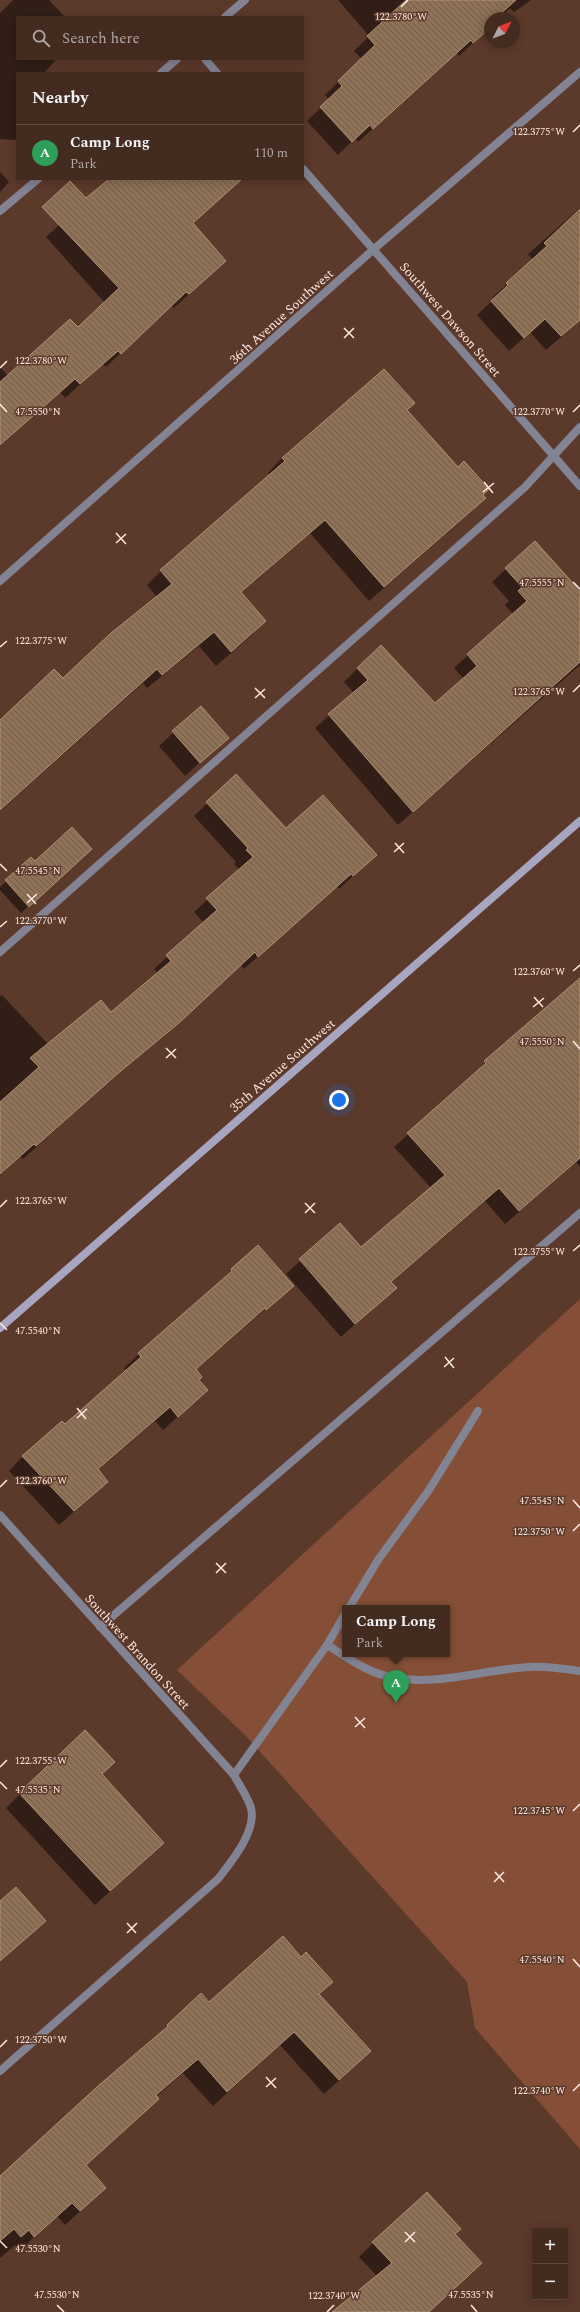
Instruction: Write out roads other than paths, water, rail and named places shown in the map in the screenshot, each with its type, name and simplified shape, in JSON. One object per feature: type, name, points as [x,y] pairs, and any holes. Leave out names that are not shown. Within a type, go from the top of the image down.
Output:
[{"type":"main road","name":"35th Avenue Southwest","points":[[0,1328],[580,821]]},
{"type":"street","points":[[226,16],[245,0]]},
{"type":"street","points":[[162,72],[176,60]]},
{"type":"street","points":[[206,60],[216,72]]},
{"type":"street","name":"36th Avenue Southwest","points":[[0,581],[374,249],[580,72]]},
{"type":"street","name":"Southwest Dawson Street","points":[[304,170],[580,486]]},
{"type":"street","points":[[0,211],[37,180]]},
{"type":"street","points":[[0,952],[525,488],[553,455],[580,427]]},
{"type":"street","points":[[100,1627],[580,1213]]},
{"type":"street","points":[[351,1605],[378,1560],[429,1490],[478,1411]]},
{"type":"street","name":"Southwest Brandon Street","points":[[0,1515],[234,1775],[252,1808],[250,1827],[240,1850],[218,1879],[0,2071]]},
{"type":"street","points":[[234,1775],[327,1645],[342,1619]]},
{"type":"street","points":[[327,1645],[342,1654]]},
{"type":"street","points":[[346,1657],[385,1676],[411,1680],[438,1680],[532,1667],[580,1671]]},
{"type":"place","name":"Camp Long","points":[[396,1703]]}]
